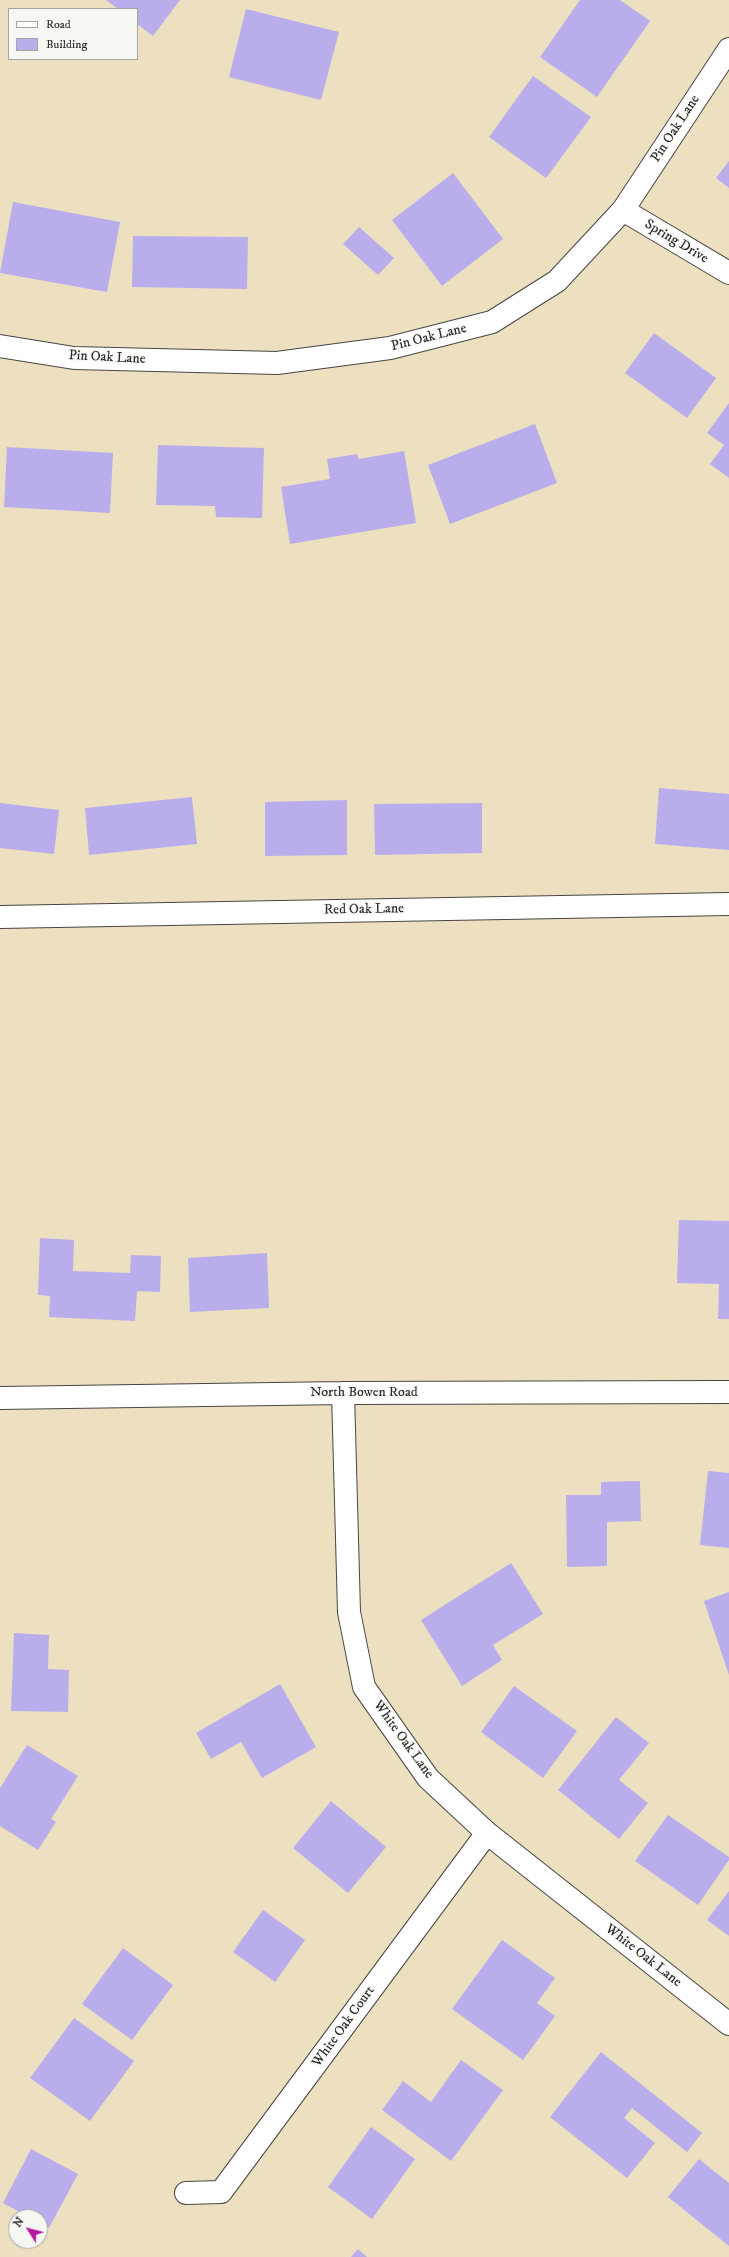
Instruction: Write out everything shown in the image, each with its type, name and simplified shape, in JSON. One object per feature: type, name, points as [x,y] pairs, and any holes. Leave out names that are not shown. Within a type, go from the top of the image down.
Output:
[{"type":"street","name":"Pin Oak Lane","points":[[0,346],[74,358],[277,363],[390,348],[492,322],[557,281],[623,210],[729,49]]},
{"type":"street","name":"Spring Drive","points":[[623,210],[729,273]]},
{"type":"street","name":"Red Oak Lane","points":[[0,917],[729,904]]},
{"type":"street","name":"North Bowen Road","points":[[0,1398],[344,1393],[729,1392]]},
{"type":"street","name":"White Oak Lane","points":[[344,1393],[349,1612],[364,1687],[428,1778],[487,1833],[729,2024]]},
{"type":"street","name":"White Oak Court","points":[[186,2193],[222,2192],[487,1833]]},
{"type":"building","points":[[106,0],[180,0],[153,36],[138,25],[138,8],[117,8]]},
{"type":"building","points":[[580,0],[620,0],[650,21],[597,97],[540,57]]},
{"type":"building","points":[[246,9],[339,32],[321,100],[229,77]]},
{"type":"building","points":[[533,76],[591,117],[546,178],[489,137]]},
{"type":"building","points":[[729,161],[729,188],[716,178]]},
{"type":"building","points":[[453,173],[503,239],[442,286],[392,220]]},
{"type":"building","points":[[13,202],[120,222],[107,292],[0,273]]},
{"type":"building","points":[[359,227],[394,258],[378,275],[343,244]]},
{"type":"building","points":[[133,236],[248,237],[247,289],[132,287]]},
{"type":"building","points":[[654,333],[716,378],[687,418],[625,373]]},
{"type":"building","points":[[729,403],[729,478],[710,464],[724,445],[707,433]]},
{"type":"building","points":[[535,424],[557,483],[450,524],[428,465]]},
{"type":"building","points":[[158,445],[264,448],[262,518],[216,517],[215,506],[156,505]]},
{"type":"building","points":[[7,447],[113,453],[110,513],[4,507]]},
{"type":"building","points":[[404,451],[416,523],[290,544],[281,487],[330,479],[327,459],[357,454],[359,459]]},
{"type":"building","points":[[659,788],[729,794],[729,850],[655,844]]},
{"type":"building","points":[[192,797],[197,844],[89,855],[85,808]]},
{"type":"building","points":[[347,800],[347,855],[265,856],[265,802]]},
{"type":"building","points":[[0,803],[59,810],[54,854],[0,848]]},
{"type":"building","points":[[482,803],[482,853],[375,855],[374,804]]},
{"type":"building","points":[[679,1220],[729,1221],[729,1319],[718,1319],[719,1284],[677,1283]]},
{"type":"building","points":[[40,1238],[74,1240],[73,1271],[130,1273],[131,1255],[161,1256],[160,1292],[137,1291],[135,1321],[49,1317],[50,1296],[38,1295]]},
{"type":"building","points":[[267,1253],[269,1308],[190,1312],[188,1258]]},
{"type":"building","points":[[708,1471],[729,1473],[729,1548],[700,1545]]},
{"type":"building","points":[[640,1481],[641,1521],[607,1522],[607,1566],[567,1567],[566,1495],[601,1495],[601,1482]]},
{"type":"building","points":[[511,1563],[543,1614],[493,1645],[502,1660],[462,1686],[421,1620]]},
{"type":"building","points":[[729,1592],[729,1675],[704,1601]]},
{"type":"building","points":[[14,1633],[49,1635],[48,1669],[69,1670],[68,1712],[11,1711]]},
{"type":"building","points":[[280,1684],[316,1747],[262,1778],[241,1742],[211,1759],[196,1733]]},
{"type":"building","points":[[514,1686],[577,1731],[543,1778],[481,1732]]},
{"type":"building","points":[[616,1717],[649,1743],[619,1780],[648,1803],[619,1839],[558,1790]]},
{"type":"building","points":[[27,1745],[78,1776],[51,1819],[56,1822],[38,1850],[0,1826],[0,1788]]},
{"type":"building","points":[[331,1801],[386,1847],[348,1893],[293,1848]]},
{"type":"building","points":[[668,1815],[729,1857],[729,1860],[698,1905],[635,1861]]},
{"type":"building","points":[[729,1891],[729,1936],[707,1920]]},
{"type":"building","points":[[263,1910],[305,1940],[275,1982],[233,1952]]},
{"type":"building","points":[[502,1940],[555,1978],[537,2003],[555,2016],[523,2060],[452,2009]]},
{"type":"building","points":[[123,1948],[173,1985],[132,2040],[82,2004]]},
{"type":"building","points":[[74,2018],[134,2061],[90,2121],[30,2078]]},
{"type":"building","points":[[601,2052],[702,2133],[687,2152],[632,2108],[624,2118],[655,2143],[627,2178],[550,2117]]},
{"type":"building","points":[[461,2060],[503,2090],[451,2161],[382,2110],[403,2081],[431,2102]]},
{"type":"building","points":[[371,2127],[415,2159],[372,2219],[328,2187]]},
{"type":"building","points":[[31,2149],[78,2174],[49,2228],[48,2209],[14,2209],[3,2203]]},
{"type":"building","points":[[699,2159],[729,2183],[729,2246],[668,2197]]},
{"type":"building","points":[[358,2249],[367,2257],[351,2257]]}]
